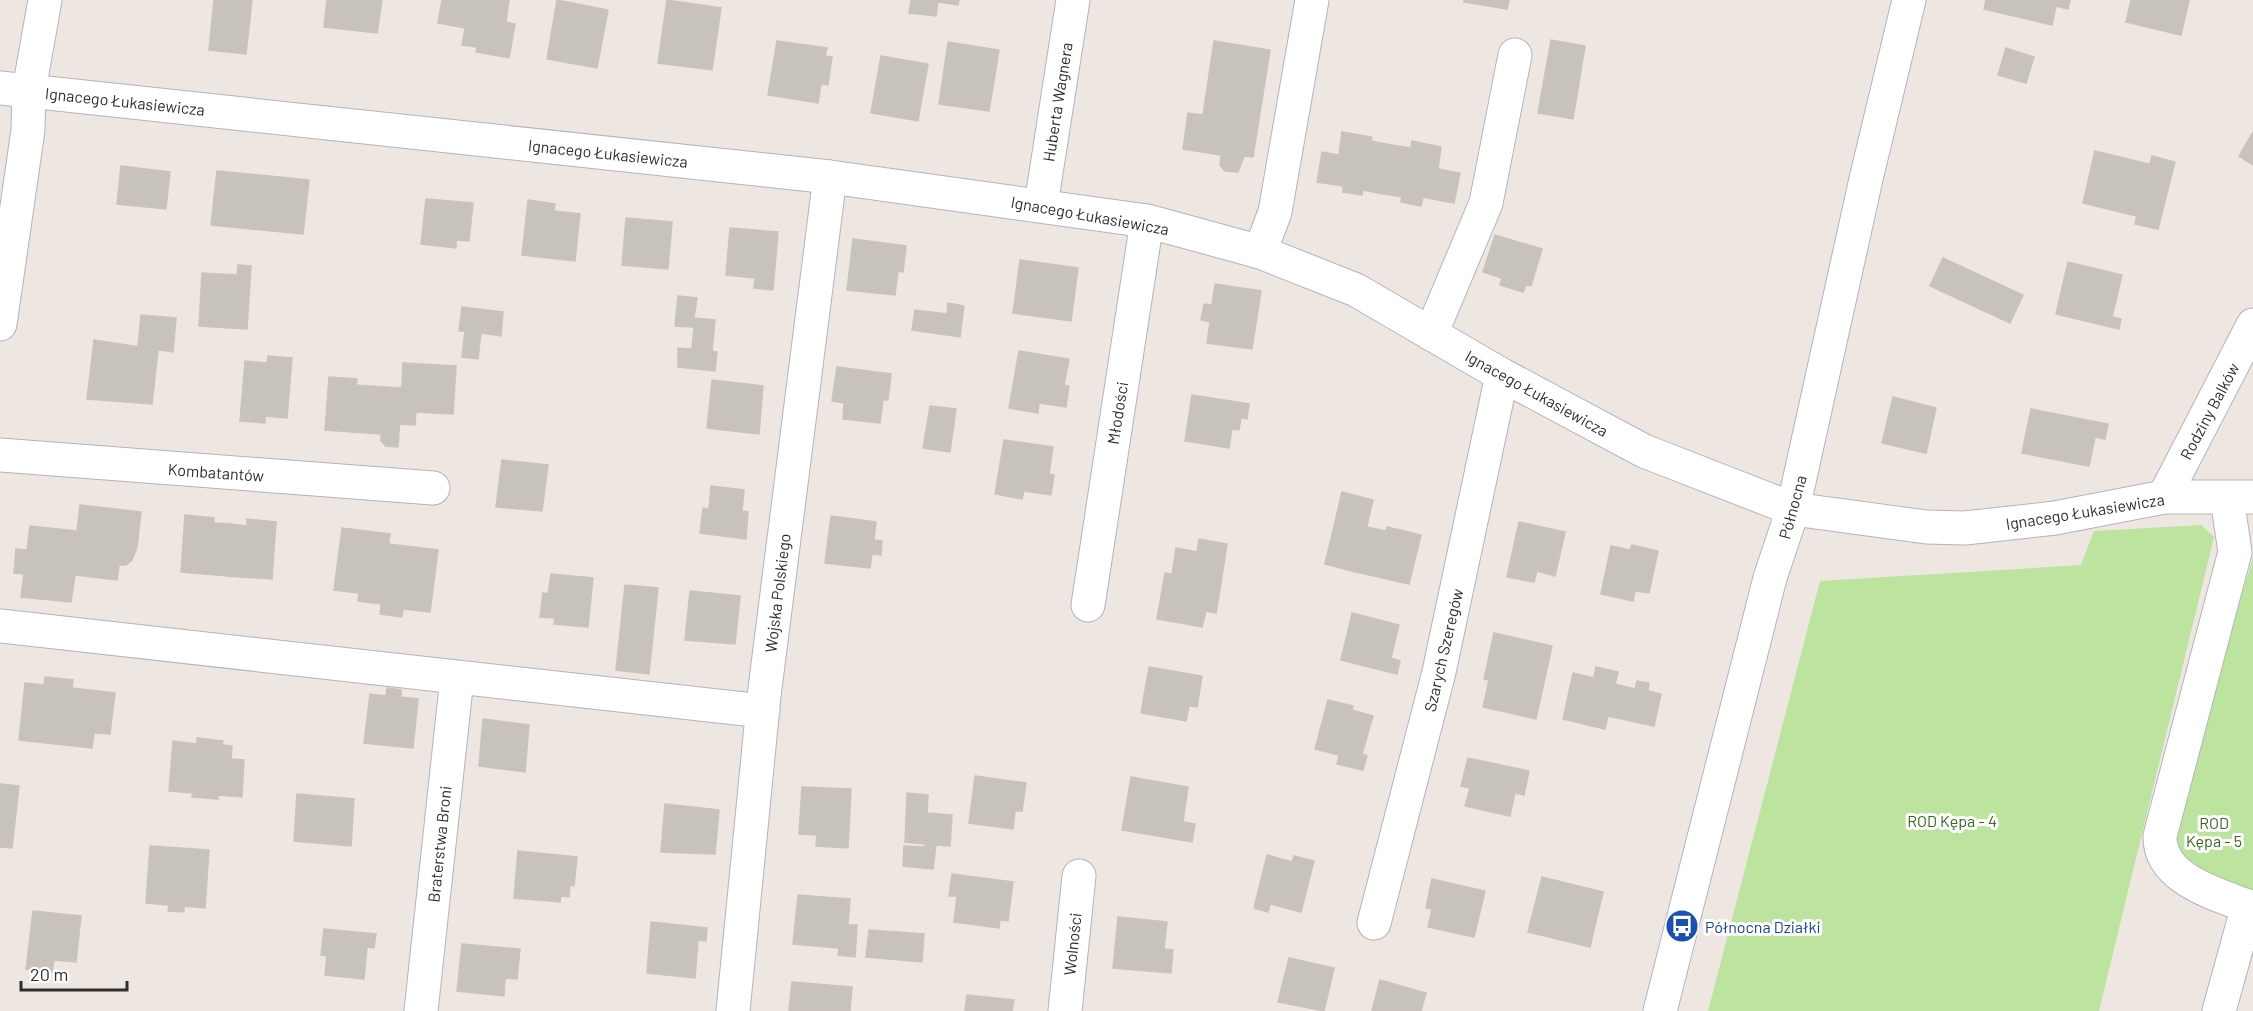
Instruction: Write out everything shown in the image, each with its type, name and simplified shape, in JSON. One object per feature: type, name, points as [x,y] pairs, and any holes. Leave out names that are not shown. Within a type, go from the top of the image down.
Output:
[{"type":"street","points":[[0,324],[28,130],[15,89],[45,0]]},
{"type":"street","name":"Huberta Wagnera","points":[[1041,205],[1073,0]]},
{"type":"street","points":[[1260,252],[1275,212],[1312,0]]},
{"type":"street","name":"Północna","points":[[1660,1011],[1770,578],[1793,509],[1866,179],[1909,0]]},
{"type":"street","points":[[1431,334],[1486,203],[1515,55]]},
{"type":"street","name":"Ignacego Łukasiewicza","points":[[15,89],[830,177],[1147,221],[1260,252],[1356,290],[1502,375],[1644,451],[1793,509],[1926,527],[1965,528],[2055,519],[2164,497],[2240,498]]},
{"type":"street","name":"Wojska Polskiego","points":[[733,1011],[763,711],[830,177]]},
{"type":"street","name":"Młodości","points":[[1088,605],[1147,221]]},
{"type":"street","name":"Rodziny Balków","points":[[2164,497],[2253,325]]},
{"type":"street","name":"Szarych Szeregów","points":[[1374,923],[1439,672],[1502,375]]},
{"type":"street","name":"Kombatantów","points":[[0,455],[433,488]]},
{"type":"street","points":[[2219,1011],[2251,907],[2179,876],[2168,865],[2160,848],[2160,836],[2235,552],[2240,498]]},
{"type":"street","points":[[0,626],[763,711]]},
{"type":"street","name":"Braterstwa Broni","points":[[420,1011],[457,678]]},
{"type":"street","name":"Wolności","points":[[1065,1011],[1079,876]]},
{"type":"green space","name":"ROD Kępa - 4","points":[[2201,525],[2214,537],[2099,1011],[1708,1011],[1820,581],[2081,565],[2094,531]]},
{"type":"green space","name":"ROD Kępa - 5","points":[[2253,557],[2253,894],[2189,866],[2170,837]]},
{"type":"building","points":[[214,0],[252,0],[246,54],[209,50]]},
{"type":"building","points":[[327,0],[382,0],[377,33],[324,27]]},
{"type":"building","points":[[442,0],[509,0],[506,22],[515,24],[509,58],[476,52],[477,47],[462,45],[465,28],[438,23]]},
{"type":"building","points":[[557,0],[608,10],[597,68],[547,59]]},
{"type":"building","points":[[667,0],[721,8],[712,70],[658,63]]},
{"type":"building","points":[[911,0],[959,0],[958,5],[938,2],[936,16],[909,13]]},
{"type":"building","points":[[1464,0],[1509,0],[1507,9],[1464,2]]},
{"type":"building","points":[[1986,0],[2070,0],[2068,9],[2056,6],[2052,25],[1984,9]]},
{"type":"building","points":[[2131,0],[2189,0],[2181,35],[2126,22]]},
{"type":"building","points":[[1551,40],[1585,46],[1573,119],[1538,113]]},
{"type":"building","points":[[777,41],[827,48],[825,56],[832,57],[828,85],[821,84],[818,103],[768,95]]},
{"type":"building","points":[[1214,41],[1270,50],[1253,157],[1244,156],[1238,172],[1225,171],[1220,165],[1221,155],[1183,149],[1188,113],[1203,115]]},
{"type":"building","points":[[948,42],[999,50],[989,111],[939,104]]},
{"type":"building","points":[[2006,48],[2034,57],[2026,83],[1998,75]]},
{"type":"building","points":[[881,56],[928,64],[918,121],[871,113]]},
{"type":"building","points":[[1342,132],[1372,137],[1371,141],[1392,145],[1384,194],[1363,190],[1362,195],[1343,192],[1343,186],[1317,182],[1322,152],[1339,155]]},
{"type":"building","points":[[2253,132],[2253,165],[2239,156]]},
{"type":"building","points":[[1412,141],[1441,147],[1438,169],[1460,173],[1454,203],[1423,197],[1421,206],[1401,202],[1402,197],[1384,194],[1392,145],[1411,148]]},
{"type":"building","points":[[2095,151],[2149,164],[2137,216],[2083,203]]},
{"type":"building","points":[[2152,156],[2175,162],[2158,229],[2135,224]]},
{"type":"building","points":[[121,166],[170,172],[166,209],[117,204]]},
{"type":"building","points":[[217,171],[309,180],[303,234],[211,225]]},
{"type":"building","points":[[426,199],[473,203],[469,241],[456,240],[456,248],[421,244]]},
{"type":"building","points":[[528,200],[555,204],[554,211],[580,214],[575,261],[522,255]]},
{"type":"building","points":[[626,218],[672,222],[668,269],[622,265]]},
{"type":"building","points":[[730,228],[778,232],[773,290],[754,288],[755,278],[726,275]]},
{"type":"building","points":[[1495,235],[1542,249],[1531,286],[1526,285],[1523,292],[1500,285],[1502,278],[1483,272]]},
{"type":"building","points":[[853,239],[906,246],[903,272],[898,271],[895,295],[847,290]]},
{"type":"building","points":[[1943,258],[2023,295],[2010,323],[1930,286]]},
{"type":"building","points":[[1020,260],[1078,268],[1071,321],[1013,313]]},
{"type":"building","points":[[2068,262],[2122,275],[2112,317],[2121,319],[2119,329],[2056,314]]},
{"type":"building","points":[[238,265],[251,266],[247,329],[199,326],[202,273],[237,275]]},
{"type":"building","points":[[1215,284],[1261,291],[1252,349],[1207,343],[1210,322],[1201,320],[1204,304],[1212,305]]},
{"type":"building","points":[[678,296],[697,298],[694,318],[715,320],[712,351],[717,352],[715,371],[678,367],[678,348],[692,349],[694,327],[675,326]]},
{"type":"building","points":[[948,303],[964,306],[960,337],[912,330],[915,310],[947,314]]},
{"type":"building","points":[[462,307],[503,312],[501,336],[481,333],[478,359],[462,357],[465,331],[459,331]]},
{"type":"building","points":[[141,315],[176,318],[173,352],[138,347]]},
{"type":"building","points":[[94,340],[158,350],[152,404],[87,399]]},
{"type":"building","points":[[1019,351],[1069,359],[1064,385],[1069,386],[1066,407],[1039,403],[1038,413],[1009,408]]},
{"type":"building","points":[[268,356],[292,358],[287,418],[265,416],[265,423],[240,421],[245,361],[267,363]]},
{"type":"building","points":[[403,363],[456,366],[453,414],[416,412],[415,425],[400,424]]},
{"type":"building","points":[[837,367],[891,374],[888,400],[883,400],[880,423],[843,419],[844,403],[832,401]]},
{"type":"building","points":[[329,377],[357,379],[352,432],[325,430]]},
{"type":"building","points":[[712,380],[763,386],[759,434],[707,428]]},
{"type":"building","points":[[355,385],[402,388],[398,447],[386,446],[381,441],[381,434],[352,432]]},
{"type":"building","points":[[1192,395],[1249,404],[1247,419],[1241,418],[1239,430],[1232,429],[1229,448],[1185,441]]},
{"type":"building","points":[[1893,397],[1936,408],[1926,453],[1882,443]]},
{"type":"building","points":[[930,406],[956,409],[950,452],[923,448]]},
{"type":"building","points":[[2031,409],[2108,424],[2105,439],[2095,437],[2089,466],[2022,453]]},
{"type":"building","points":[[1004,440],[1053,447],[1049,474],[1054,475],[1051,495],[1024,491],[1022,499],[995,494]]},
{"type":"building","points":[[502,460],[548,465],[542,511],[496,507]]},
{"type":"building","points":[[711,486],[744,490],[742,511],[748,512],[746,539],[700,533],[703,508],[709,509]]},
{"type":"building","points":[[1342,492],[1373,500],[1356,572],[1325,564]]},
{"type":"building","points":[[80,505],[141,512],[137,547],[132,560],[126,565],[119,565],[117,580],[75,575],[71,602],[21,597],[24,574],[14,573],[16,549],[27,550],[30,526],[77,531]]},
{"type":"building","points":[[185,515],[214,518],[214,523],[230,524],[227,576],[181,572]]},
{"type":"building","points":[[831,516],[876,522],[874,540],[882,541],[881,555],[872,554],[870,568],[825,563]]},
{"type":"building","points":[[247,519],[276,522],[272,579],[227,576],[230,524],[247,526]]},
{"type":"building","points":[[1519,522],[1565,532],[1555,576],[1537,571],[1534,582],[1507,577]]},
{"type":"building","points":[[1367,527],[1386,531],[1387,527],[1421,535],[1409,584],[1356,572]]},
{"type":"building","points":[[342,528],[390,534],[381,604],[358,601],[359,593],[334,590]]},
{"type":"building","points":[[1199,539],[1227,544],[1221,583],[1172,574],[1176,548],[1197,552]]},
{"type":"building","points":[[389,544],[438,550],[430,612],[403,609],[402,617],[380,614]]},
{"type":"building","points":[[1632,545],[1658,551],[1649,593],[1635,591],[1633,601],[1601,594],[1611,546],[1630,550]]},
{"type":"building","points":[[1165,573],[1221,583],[1216,613],[1206,611],[1202,627],[1157,619]]},
{"type":"building","points":[[551,574],[593,578],[588,627],[554,624],[555,618],[540,617],[543,593],[548,594]]},
{"type":"building","points":[[625,585],[658,588],[649,674],[616,670]]},
{"type":"building","points":[[690,591],[740,596],[735,644],[685,640]]},
{"type":"building","points":[[1352,613],[1399,625],[1391,658],[1400,661],[1397,674],[1341,660]]},
{"type":"building","points":[[1494,633],[1552,646],[1536,719],[1483,707],[1489,680],[1484,679]]},
{"type":"building","points":[[1149,667],[1202,676],[1197,707],[1189,706],[1186,721],[1141,713]]},
{"type":"building","points":[[1596,667],[1618,672],[1615,684],[1635,689],[1637,681],[1649,683],[1648,691],[1661,694],[1654,726],[1608,716],[1605,729],[1563,719],[1573,673],[1594,678]]},
{"type":"building","points":[[45,677],[73,680],[72,688],[115,693],[110,734],[94,733],[92,748],[19,740],[25,683],[44,685]]},
{"type":"building","points":[[387,688],[401,690],[401,697],[418,699],[413,748],[364,743],[370,694],[386,696]]},
{"type":"building","points":[[1328,700],[1353,706],[1352,710],[1373,716],[1362,754],[1367,756],[1363,770],[1337,764],[1339,755],[1315,749]]},
{"type":"building","points":[[483,719],[529,725],[525,772],[479,766]]},
{"type":"building","points":[[197,738],[223,741],[222,745],[232,746],[231,759],[244,760],[242,797],[218,795],[218,799],[192,797],[193,793],[169,791],[173,741],[197,744]]},
{"type":"building","points":[[1468,758],[1529,771],[1524,795],[1515,793],[1510,816],[1465,806],[1470,788],[1461,786]]},
{"type":"building","points":[[975,776],[1026,783],[1022,811],[1015,811],[1013,829],[969,823]]},
{"type":"building","points":[[1131,777],[1188,787],[1183,822],[1195,824],[1192,842],[1122,830]]},
{"type":"building","points":[[0,784],[19,786],[12,848],[0,847]]},
{"type":"building","points":[[802,787],[851,789],[848,848],[816,846],[817,835],[799,834]]},
{"type":"building","points":[[907,793],[928,795],[927,813],[952,815],[950,846],[936,845],[933,869],[903,866],[904,846],[925,847],[925,844],[905,842]]},
{"type":"building","points":[[297,794],[354,799],[351,846],[294,841]]},
{"type":"building","points":[[665,804],[719,810],[715,854],[661,852]]},
{"type":"building","points":[[150,846],[209,850],[205,908],[184,906],[184,912],[168,911],[169,905],[146,903]]},
{"type":"building","points":[[518,851],[577,857],[574,886],[570,885],[569,897],[561,896],[560,902],[514,898]]},
{"type":"building","points":[[1267,855],[1292,862],[1294,856],[1314,861],[1301,912],[1270,904],[1268,912],[1254,908]]},
{"type":"building","points":[[952,874],[1013,882],[1008,921],[1000,920],[999,928],[954,922],[957,896],[949,896]]},
{"type":"building","points":[[1542,877],[1603,892],[1590,947],[1528,932]]},
{"type":"building","points":[[1432,879],[1485,891],[1474,937],[1428,927],[1432,909],[1426,908]]},
{"type":"building","points":[[798,895],[850,899],[848,925],[857,925],[855,957],[838,955],[839,948],[793,944]]},
{"type":"building","points":[[33,911],[81,916],[76,962],[54,960],[52,972],[26,969]]},
{"type":"building","points":[[1118,917],[1167,922],[1164,949],[1173,950],[1171,973],[1113,968]]},
{"type":"building","points":[[651,922],[707,928],[706,941],[698,940],[695,978],[647,973]]},
{"type":"building","points":[[324,929],[376,934],[374,948],[367,947],[364,979],[325,975],[327,956],[321,955]]},
{"type":"building","points":[[869,930],[924,934],[922,962],[866,957]]},
{"type":"building","points":[[462,944],[520,949],[517,979],[505,978],[504,996],[457,991]]},
{"type":"building","points":[[1289,958],[1334,968],[1324,1011],[1278,1002]]},
{"type":"building","points":[[1380,980],[1426,993],[1421,1011],[1372,1011]]},
{"type":"building","points":[[792,982],[852,987],[850,1011],[789,1011]]},
{"type":"building","points":[[967,995],[1014,1000],[1012,1011],[965,1011]]},
{"type":"place","name":"Północna Działki","points":[[1682,926]]}]
